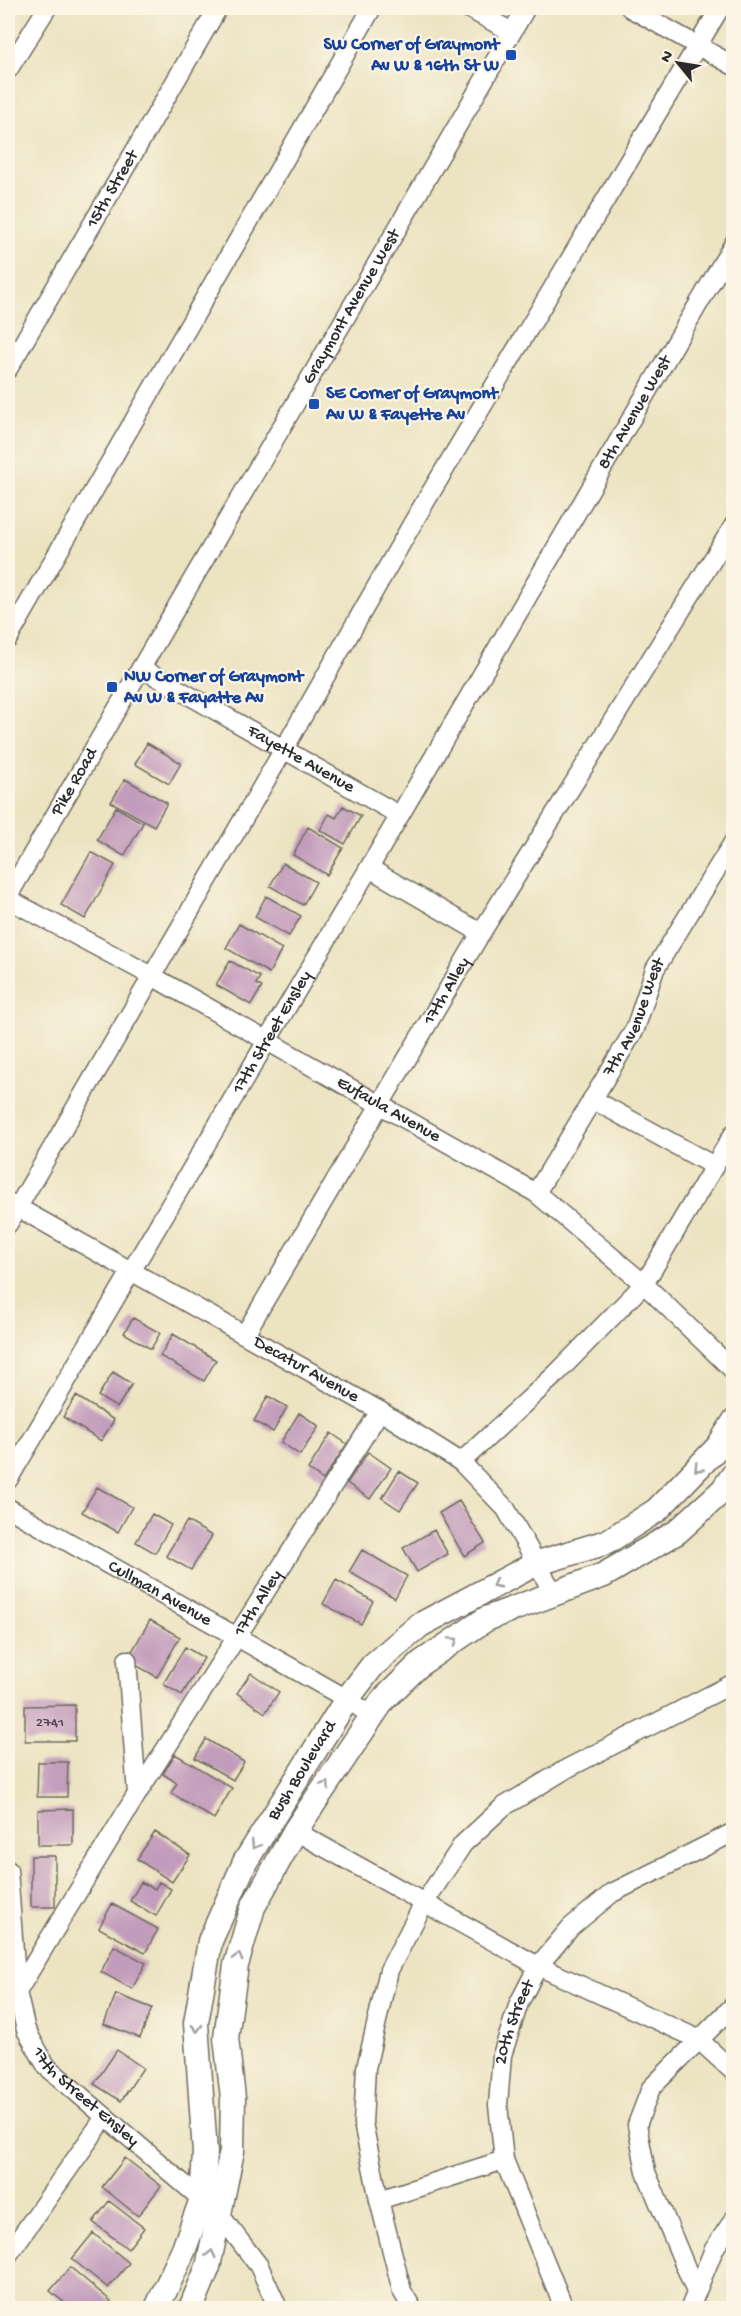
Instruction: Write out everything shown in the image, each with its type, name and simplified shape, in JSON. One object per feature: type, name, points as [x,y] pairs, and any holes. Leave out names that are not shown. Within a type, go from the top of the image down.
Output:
[{"type":"main road","name":"Bush Boulevard","points":[[157,2308],[184,2249],[202,2199],[205,2153],[196,2023],[210,1941],[245,1862],[347,1699],[373,1665],[420,1625],[535,1564],[607,1542],[657,1510],[718,1447],[734,1422]]},
{"type":"main road","name":"Bush Boulevard","points":[[191,2308],[208,2267],[232,2151],[233,2098],[226,2038],[236,1965],[253,1907],[295,1830],[383,1700],[421,1663],[486,1619],[604,1575],[677,1532],[723,1490],[734,1474]]},
{"type":"street","points":[[8,70],[47,8]]},
{"type":"street","name":"15th Street","points":[[8,369],[218,8]]},
{"type":"street","points":[[8,639],[372,8]]},
{"type":"street","points":[[468,8],[512,32]]},
{"type":"street","name":"Graymont Avenue West","points":[[141,668],[526,8]]},
{"type":"street","points":[[630,8],[734,66]]},
{"type":"street","points":[[8,1224],[12,1205],[152,976],[415,519],[720,8]]},
{"type":"street","name":"8th Avenue West","points":[[535,582],[734,243]]},
{"type":"street","name":"17th Alley","points":[[245,1335],[481,933],[734,525]]},
{"type":"street","name":"17th Street Ensley","points":[[8,1479],[535,582]]},
{"type":"street","name":"Fayette Avenue","points":[[141,668],[399,815]]},
{"type":"street","name":"Pike Road","points":[[8,897],[141,668]]},
{"type":"street","name":"7th Avenue West","points":[[536,1193],[635,1029],[656,969],[734,841]]},
{"type":"street","points":[[369,868],[481,933]]},
{"type":"street","name":"Eufaula Avenue","points":[[8,897],[536,1193],[645,1284],[734,1371]]},
{"type":"street","points":[[592,1099],[714,1166]]},
{"type":"street","points":[[461,1462],[556,1374],[645,1284],[734,1133]]},
{"type":"street","name":"Decatur Avenue","points":[[12,1205],[380,1411],[461,1462],[506,1509],[554,1594]]},
{"type":"street","name":"17th Alley","points":[[17,1992],[137,1794],[380,1411]]},
{"type":"street","name":"Cullman Avenue","points":[[8,1508],[347,1699],[372,1716]]},
{"type":"street","points":[[127,1660],[137,1794]]},
{"type":"street","points":[[412,2308],[402,2291],[379,2200],[363,2123],[366,2068],[389,1970],[424,1903],[463,1844],[503,1807],[567,1768],[734,1683]]},
{"type":"street","points":[[295,1830],[538,1966],[698,2039],[734,2072]]},
{"type":"street","name":"20th Street","points":[[564,2308],[504,2160],[498,2104],[502,2055],[519,2003],[538,1966],[572,1927],[612,1893],[734,1832]]},
{"type":"street","name":"17th Street Ensley","points":[[8,1870],[10,1935],[17,1992],[26,2030],[47,2067],[220,2215]]},
{"type":"street","points":[[693,2300],[646,2172],[638,2125],[651,2088],[698,2039],[734,2006]]},
{"type":"street","points":[[8,2255],[105,2117]]},
{"type":"street","points":[[379,2200],[504,2160]]},
{"type":"street","points":[[220,2215],[259,2266],[278,2308]]},
{"type":"street","points":[[693,2300],[714,2249],[734,2219]]},
{"type":"building","points":[[147,743],[181,763],[169,784],[135,764]]},
{"type":"building","points":[[125,779],[167,803],[154,826],[111,802]]},
{"type":"building","points":[[343,806],[361,816],[345,844],[320,830],[329,814],[336,818]]},
{"type":"building","points":[[116,807],[143,823],[124,856],[97,840]]},
{"type":"building","points":[[308,827],[343,848],[327,875],[293,855]]},
{"type":"building","points":[[91,852],[115,865],[85,919],[61,905]]},
{"type":"building","points":[[283,863],[316,882],[303,905],[270,886]]},
{"type":"building","points":[[266,896],[301,916],[289,936],[255,917]]},
{"type":"building","points":[[239,924],[282,949],[269,973],[226,948]]},
{"type":"building","points":[[230,961],[260,977],[256,984],[262,987],[251,1005],[216,985]]},
{"type":"building","points":[[133,1318],[160,1333],[151,1349],[124,1333]]},
{"type":"building","points":[[173,1334],[216,1360],[204,1381],[160,1356]]},
{"type":"building","points":[[113,1372],[132,1384],[117,1408],[98,1396]]},
{"type":"building","points":[[76,1396],[114,1420],[101,1441],[63,1417]]},
{"type":"building","points":[[268,1396],[287,1407],[273,1432],[254,1421]]},
{"type":"building","points":[[299,1413],[319,1426],[300,1455],[281,1442]]},
{"type":"building","points":[[331,1433],[347,1444],[323,1480],[308,1469]]},
{"type":"building","points":[[368,1452],[391,1468],[370,1499],[347,1483]]},
{"type":"building","points":[[399,1471],[418,1483],[400,1510],[382,1498]]},
{"type":"building","points":[[97,1487],[132,1507],[118,1532],[82,1512]]},
{"type":"building","points":[[459,1501],[485,1543],[464,1556],[439,1513]]},
{"type":"building","points":[[152,1514],[171,1525],[155,1553],[136,1542]]},
{"type":"building","points":[[187,1521],[212,1536],[191,1570],[166,1556]]},
{"type":"building","points":[[434,1530],[448,1554],[417,1572],[403,1548]]},
{"type":"building","points":[[362,1550],[407,1576],[395,1598],[349,1572]]},
{"type":"building","points":[[336,1580],[373,1601],[361,1624],[323,1604]]},
{"type":"building","points":[[150,1620],[180,1637],[157,1677],[127,1660]]},
{"type":"building","points":[[185,1647],[204,1658],[182,1695],[163,1684]]},
{"type":"building","points":[[251,1673],[279,1692],[265,1713],[237,1693]]},
{"type":"building","points":[[75,1705],[75,1741],[25,1741],[25,1706]]},
{"type":"building","points":[[206,1739],[244,1762],[233,1780],[195,1758]]},
{"type":"building","points":[[175,1754],[232,1788],[214,1819],[171,1793],[177,1783],[163,1774]]},
{"type":"building","points":[[38,1762],[68,1762],[67,1797],[37,1797]]},
{"type":"building","points":[[73,1809],[73,1845],[38,1845],[38,1810]]},
{"type":"building","points":[[155,1832],[190,1855],[172,1882],[137,1859]]},
{"type":"building","points":[[31,1856],[55,1856],[55,1907],[31,1907]]},
{"type":"building","points":[[141,1882],[155,1889],[159,1882],[171,1889],[156,1916],[130,1901]]},
{"type":"building","points":[[112,1904],[158,1929],[145,1953],[99,1928]]},
{"type":"building","points":[[114,1946],[146,1963],[132,1989],[101,1972]]},
{"type":"building","points":[[116,1994],[152,2008],[140,2038],[104,2024]]},
{"type":"building","points":[[117,2050],[143,2068],[121,2101],[94,2084]]},
{"type":"building","points":[[125,2158],[161,2186],[138,2216],[102,2187]]},
{"type":"building","points":[[109,2201],[144,2228],[128,2249],[93,2222]]},
{"type":"building","points":[[93,2233],[129,2263],[108,2288],[72,2259]]},
{"type":"building","points":[[70,2267],[111,2301],[105,2308],[71,2308],[50,2291]]},
{"type":"place","name":"SW Corner of Graymont Av W & 16th St W","points":[[511,55]]},
{"type":"place","name":"SE Corner of Graymont Av W & Fayette Av","points":[[314,404]]},
{"type":"place","name":"NW Corner of Graymont Av W & Fayatte Av","points":[[112,687]]}]
